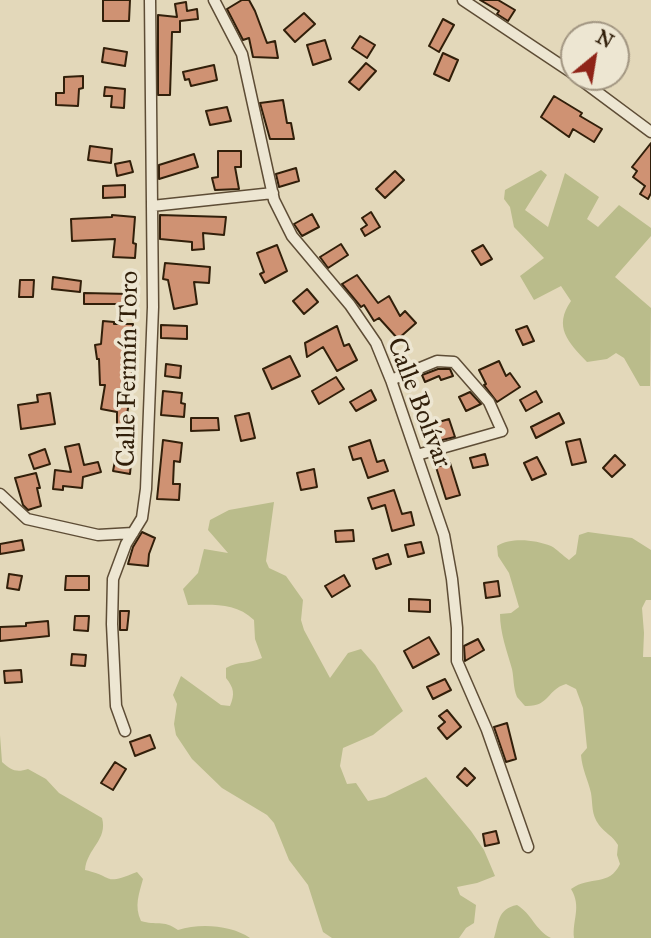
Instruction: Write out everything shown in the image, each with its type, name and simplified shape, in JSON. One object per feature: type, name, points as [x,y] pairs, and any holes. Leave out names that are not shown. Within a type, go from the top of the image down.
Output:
[{"type":"street","name":"Calle Fermín Toro","points":[[125,731],[116,706],[113,579],[142,518],[146,488],[153,307],[150,0]]},
{"type":"street","name":"Calle Bolívar","points":[[214,0],[242,54],[273,193],[292,236],[350,305],[376,343],[391,380],[443,535],[452,579],[457,661],[487,730],[528,847]]},
{"type":"street","points":[[463,0],[560,65]]},
{"type":"street","points":[[596,91],[651,132]]},
{"type":"street","points":[[152,206],[273,193]]},
{"type":"street","points":[[391,380],[437,361],[454,362],[489,402],[502,431],[417,455]]},
{"type":"street","points":[[0,494],[27,519],[97,535],[133,533]]},
{"type":"green space","points":[[541,170],[547,175],[525,210],[548,227],[565,173],[599,197],[587,219],[598,227],[619,205],[651,228],[651,236],[615,277],[651,308],[650,386],[640,386],[624,358],[616,353],[607,359],[587,362],[565,334],[563,319],[571,301],[561,286],[534,300],[520,276],[544,258],[514,227],[510,207],[504,199],[505,190]]},
{"type":"green space","points":[[274,502],[266,561],[269,568],[286,576],[303,600],[301,620],[304,630],[330,678],[348,653],[361,649],[375,665],[403,711],[373,735],[343,748],[340,766],[347,784],[356,783],[368,801],[385,797],[426,777],[484,850],[495,876],[457,887],[460,895],[476,905],[474,923],[466,928],[459,938],[332,938],[323,932],[308,885],[289,860],[274,823],[267,815],[222,788],[192,759],[176,735],[174,724],[177,704],[173,695],[181,676],[221,705],[230,706],[233,691],[226,678],[226,668],[262,658],[255,639],[254,620],[247,614],[231,607],[188,605],[183,589],[198,573],[204,549],[228,553],[208,530],[210,520],[229,510]]},
{"type":"green space","points":[[588,532],[632,538],[651,550],[651,600],[646,600],[642,608],[643,657],[651,657],[651,938],[574,938],[576,902],[571,889],[611,876],[620,864],[618,845],[599,825],[593,813],[581,755],[587,748],[583,708],[576,689],[566,684],[539,704],[525,706],[516,694],[501,628],[500,614],[511,613],[519,607],[509,573],[498,556],[497,546],[516,540],[538,542],[551,546],[569,560],[576,554],[579,535]]},
{"type":"green space","points":[[0,735],[2,762],[5,765],[17,771],[28,769],[46,779],[59,793],[102,818],[102,832],[85,870],[110,879],[137,872],[143,879],[138,905],[141,921],[164,924],[178,930],[205,926],[225,928],[250,938],[0,938]]},
{"type":"green space","points":[[517,905],[551,938],[494,938],[502,913]]},
{"type":"building","points":[[103,0],[130,0],[129,21],[103,21]]},
{"type":"building","points":[[242,0],[249,0],[267,43],[275,41],[278,58],[253,57],[249,38],[243,40],[227,9]]},
{"type":"building","points":[[480,0],[498,0],[515,10],[508,21],[497,14],[499,11]]},
{"type":"building","points":[[186,2],[187,11],[197,9],[198,19],[180,21],[180,32],[172,32],[170,95],[158,95],[158,15],[177,17],[175,4]]},
{"type":"building","points":[[304,13],[315,24],[295,42],[284,30]]},
{"type":"building","points":[[443,19],[454,25],[439,52],[429,46]]},
{"type":"building","points":[[360,36],[375,45],[367,58],[352,48]]},
{"type":"building","points":[[325,40],[331,59],[313,65],[307,45]]},
{"type":"building","points":[[104,48],[127,52],[125,66],[102,62]]},
{"type":"building","points":[[443,53],[458,60],[449,81],[434,74]]},
{"type":"building","points":[[366,63],[376,71],[359,90],[349,82]]},
{"type":"building","points":[[214,65],[217,80],[191,86],[189,79],[185,80],[183,72]]},
{"type":"building","points":[[83,76],[78,106],[56,105],[56,93],[64,93],[64,77]]},
{"type":"building","points":[[105,87],[125,89],[124,108],[111,107],[112,96],[104,96]]},
{"type":"building","points":[[554,96],[602,129],[594,142],[573,129],[569,137],[541,117]]},
{"type":"building","points":[[283,100],[287,123],[291,123],[294,139],[270,139],[260,103]]},
{"type":"building","points":[[227,107],[231,121],[210,125],[206,111]]},
{"type":"building","points":[[651,143],[651,193],[648,199],[640,194],[645,186],[633,177],[637,171],[632,167]]},
{"type":"building","points":[[90,146],[112,149],[111,163],[88,160]]},
{"type":"building","points":[[218,151],[241,151],[241,167],[235,167],[239,189],[215,190],[212,178],[218,177]]},
{"type":"building","points":[[194,154],[198,167],[159,179],[159,165]]},
{"type":"building","points":[[130,161],[133,172],[117,176],[115,164]]},
{"type":"building","points":[[296,168],[299,181],[279,187],[276,174]]},
{"type":"building","points":[[395,171],[404,180],[385,198],[376,189]]},
{"type":"building","points":[[125,185],[125,197],[103,198],[103,186]]},
{"type":"building","points":[[371,212],[380,227],[365,236],[361,229],[367,225],[362,218]]},
{"type":"building","points":[[312,214],[319,227],[302,236],[294,224]]},
{"type":"building","points":[[112,215],[135,217],[135,258],[113,257],[115,239],[72,241],[71,219]]},
{"type":"building","points":[[160,215],[226,217],[224,235],[203,233],[204,249],[192,250],[192,242],[160,239]]},
{"type":"building","points":[[341,244],[348,255],[328,268],[320,257]]},
{"type":"building","points":[[277,245],[287,271],[265,283],[260,274],[264,272],[257,253]]},
{"type":"building","points":[[483,245],[492,259],[481,265],[472,251]]},
{"type":"building","points":[[165,263],[210,267],[209,283],[194,282],[197,304],[174,309],[168,280],[163,279]]},
{"type":"building","points":[[357,275],[378,303],[389,296],[400,316],[405,311],[416,323],[398,339],[379,318],[374,321],[364,305],[361,307],[342,284]]},
{"type":"building","points":[[53,277],[81,281],[80,292],[52,289]]},
{"type":"building","points":[[20,280],[34,280],[33,297],[19,297]]},
{"type":"building","points":[[307,289],[318,302],[304,314],[293,301]]},
{"type":"building","points":[[84,293],[130,294],[130,304],[84,304]]},
{"type":"building","points":[[103,321],[133,324],[132,334],[129,333],[133,383],[126,421],[132,421],[133,433],[117,433],[117,412],[101,409],[105,385],[100,385],[99,359],[95,345],[101,344]]},
{"type":"building","points":[[161,325],[187,326],[187,339],[161,338]]},
{"type":"building","points":[[337,326],[344,346],[349,344],[357,360],[337,371],[323,347],[307,357],[305,343]]},
{"type":"building","points":[[527,326],[534,341],[523,345],[516,330]]},
{"type":"building","points":[[290,356],[300,376],[272,389],[263,369]]},
{"type":"building","points":[[499,361],[506,376],[510,373],[520,387],[497,402],[484,385],[486,384],[479,370]]},
{"type":"building","points":[[166,364],[181,366],[180,378],[165,376]]},
{"type":"building","points":[[438,369],[450,369],[453,376],[441,380],[439,376],[425,382],[422,375]]},
{"type":"building","points":[[336,377],[344,389],[319,404],[312,391]]},
{"type":"building","points":[[371,390],[376,400],[356,411],[350,402]]},
{"type":"building","points":[[163,391],[182,393],[184,417],[161,415]]},
{"type":"building","points":[[536,391],[542,402],[526,411],[520,400]]},
{"type":"building","points":[[470,392],[481,404],[466,411],[459,397]]},
{"type":"building","points":[[50,393],[55,424],[21,429],[18,405],[38,402],[37,395]]},
{"type":"building","points":[[249,413],[255,438],[241,441],[235,416]]},
{"type":"building","points":[[559,413],[564,423],[536,438],[531,427]]},
{"type":"building","points":[[191,418],[218,418],[219,430],[191,431]]},
{"type":"building","points":[[449,419],[455,437],[438,441],[432,424]]},
{"type":"building","points":[[580,439],[586,462],[572,465],[566,442]]},
{"type":"building","points":[[163,440],[182,443],[180,462],[174,461],[173,484],[180,484],[179,500],[157,499]]},
{"type":"building","points":[[370,440],[377,462],[384,460],[388,471],[368,478],[361,458],[353,460],[349,447]]},
{"type":"building","points":[[79,444],[84,465],[98,462],[101,472],[83,477],[82,488],[63,486],[63,490],[53,489],[55,470],[71,472],[65,447]]},
{"type":"building","points":[[45,449],[50,464],[34,469],[29,455]]},
{"type":"building","points":[[485,454],[488,465],[473,468],[470,458]]},
{"type":"building","points":[[615,455],[625,465],[612,477],[603,468]]},
{"type":"building","points":[[537,457],[546,474],[532,480],[524,463]]},
{"type":"building","points":[[115,461],[131,463],[130,474],[113,471]]},
{"type":"building","points":[[450,463],[460,495],[446,499],[436,467]]},
{"type":"building","points":[[314,469],[317,487],[301,490],[297,473]]},
{"type":"building","points":[[36,473],[41,506],[28,510],[23,505],[15,478]]},
{"type":"building","points":[[394,490],[402,514],[411,512],[414,525],[392,531],[385,505],[372,509],[368,498]]},
{"type":"building","points":[[353,530],[354,541],[336,542],[335,531]]},
{"type":"building","points":[[142,532],[155,538],[148,566],[128,564],[133,547]]},
{"type":"building","points":[[22,540],[24,550],[0,554],[0,544]]},
{"type":"building","points":[[421,542],[424,553],[408,557],[405,545]]},
{"type":"building","points":[[388,554],[391,564],[376,569],[373,559]]},
{"type":"building","points":[[9,574],[22,576],[19,590],[7,588]]},
{"type":"building","points":[[344,575],[350,586],[332,597],[325,586]]},
{"type":"building","points":[[66,576],[89,576],[89,590],[65,590]]},
{"type":"building","points":[[498,581],[500,596],[486,598],[484,583]]},
{"type":"building","points":[[409,599],[430,600],[430,612],[409,611]]},
{"type":"building","points":[[120,611],[129,611],[127,630],[120,630]]},
{"type":"building","points":[[75,616],[89,616],[88,631],[74,630]]},
{"type":"building","points":[[48,621],[49,636],[0,641],[0,627],[26,626],[26,623]]},
{"type":"building","points":[[429,637],[439,654],[413,668],[404,651]]},
{"type":"building","points":[[478,639],[484,650],[465,661],[464,646]]},
{"type":"building","points":[[72,654],[86,655],[85,666],[71,665]]},
{"type":"building","points":[[21,670],[22,682],[5,683],[4,671]]},
{"type":"building","points":[[445,679],[451,690],[433,699],[427,687]]},
{"type":"building","points":[[447,710],[461,727],[447,739],[438,728],[445,722],[439,716]]},
{"type":"building","points":[[507,723],[516,759],[506,762],[494,727]]},
{"type":"building","points":[[150,735],[155,748],[135,756],[130,742]]},
{"type":"building","points":[[115,762],[126,769],[113,790],[101,783]]},
{"type":"building","points":[[465,768],[475,778],[467,786],[457,777]]},
{"type":"building","points":[[496,831],[499,843],[485,846],[483,834]]}]
